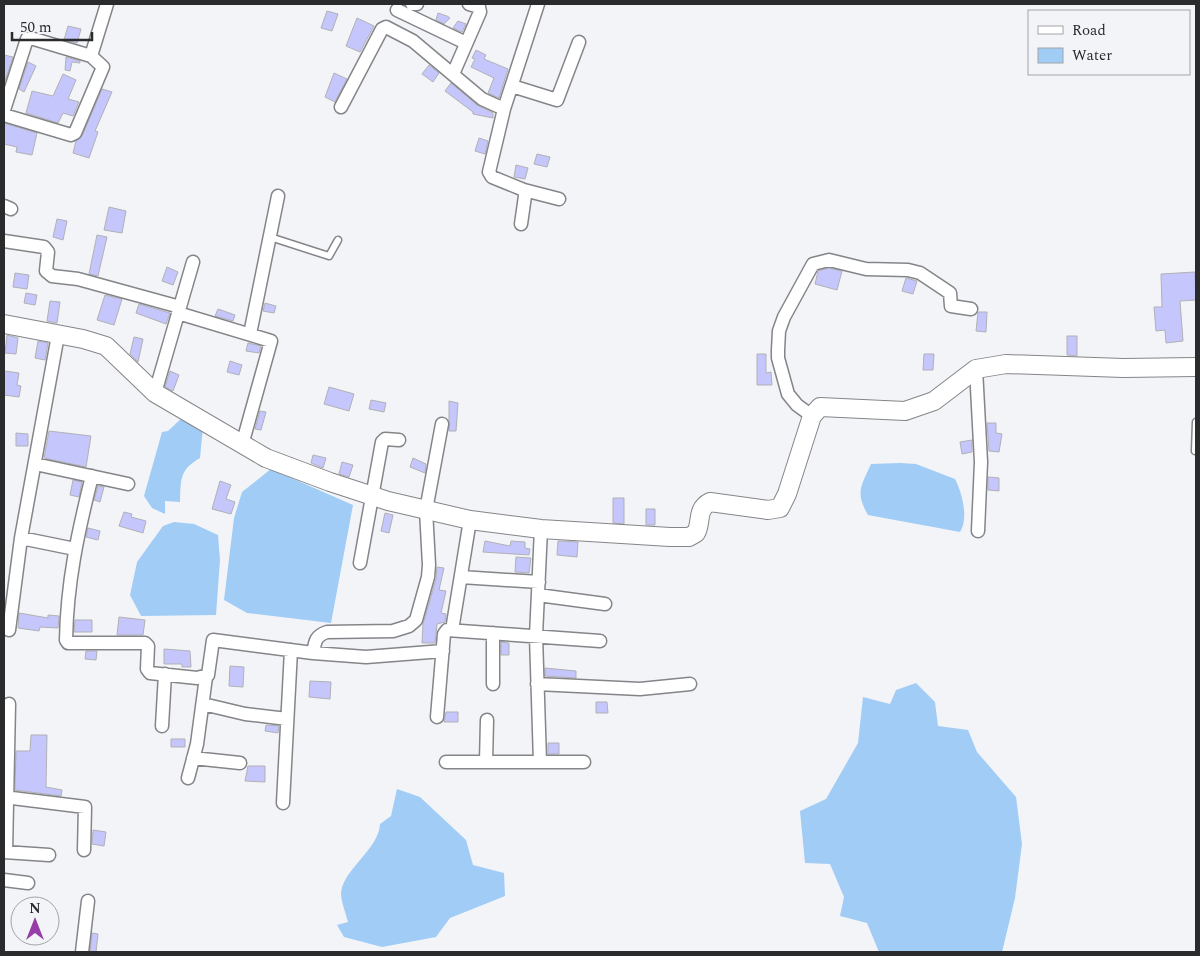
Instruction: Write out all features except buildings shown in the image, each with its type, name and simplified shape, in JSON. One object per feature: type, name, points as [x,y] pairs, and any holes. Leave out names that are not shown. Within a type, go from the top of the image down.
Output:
[{"type":"street","points":[[91,56],[107,4]]},
{"type":"street","points":[[412,4],[417,4]]},
{"type":"street","points":[[453,74],[480,12],[479,7],[469,4]]},
{"type":"street","points":[[538,4],[504,109],[490,175],[524,190],[559,199]]},
{"type":"street","points":[[341,107],[382,29],[386,27],[399,7],[466,43]]},
{"type":"street","points":[[386,27],[410,39],[482,99],[504,109]]},
{"type":"street","points":[[4,110],[27,39],[34,39],[91,56],[103,67],[74,134],[4,115]]},
{"type":"street","points":[[512,86],[557,100],[579,42]]},
{"type":"street","points":[[521,224],[524,190]]},
{"type":"street","points":[[250,334],[278,196]]},
{"type":"street","points":[[4,241],[44,247],[48,252],[46,271],[52,276],[78,279],[179,310],[271,342],[242,445]]},
{"type":"street","points":[[812,416],[797,405],[788,394],[778,358],[778,350],[779,332],[784,317],[809,268],[813,264],[829,260],[866,269],[908,270],[920,273],[950,292],[951,306],[971,309]]},
{"type":"street","points":[[155,393],[194,262]]},
{"type":"street","points":[[4,328],[58,335],[106,346],[155,393],[274,463],[371,495],[470,520],[541,529],[688,537],[696,533],[701,510],[704,505],[710,502],[768,510],[780,508],[787,494],[812,416],[820,408],[905,411],[934,400],[976,370],[1006,364],[1124,368],[1196,367]]},
{"type":"street","points":[[9,630],[21,538],[58,335]]},
{"type":"street","points":[[976,370],[981,462],[978,531]]},
{"type":"street","points":[[312,653],[319,635],[327,632],[393,631],[409,626],[416,620],[429,566],[426,510],[442,424]]},
{"type":"street","points":[[360,563],[382,442],[385,440],[399,440]]},
{"type":"street","points":[[35,464],[128,484]]},
{"type":"street","points":[[92,476],[75,549],[66,612],[67,642],[145,643],[148,646],[148,672],[206,677]]},
{"type":"street","points":[[452,630],[470,520]]},
{"type":"street","points":[[540,762],[536,636],[541,529]]},
{"type":"street","points":[[21,538],[75,549]]},
{"type":"street","points":[[461,577],[539,588],[605,604]]},
{"type":"street","points":[[436,717],[445,631],[600,641]]},
{"type":"street","points":[[493,633],[493,684]]},
{"type":"street","points":[[188,778],[194,758],[213,640],[312,653],[376,657],[407,652],[443,652]]},
{"type":"street","points":[[283,803],[291,650]]},
{"type":"street","points":[[162,726],[165,674]]},
{"type":"street","points":[[537,684],[640,689],[690,684]]},
{"type":"street","points":[[9,704],[5,852],[49,855]]},
{"type":"street","points":[[203,704],[245,714],[287,719]]},
{"type":"street","points":[[486,762],[487,720]]},
{"type":"street","points":[[194,758],[240,763]]},
{"type":"street","points":[[446,762],[584,762]]},
{"type":"street","points":[[5,797],[85,807],[84,850]]},
{"type":"street","points":[[4,880],[28,883]]},
{"type":"street","points":[[82,952],[88,901]]},
{"type":"lane","points":[[270,237],[329,256],[338,240]]},
{"type":"lane","points":[[1195,451],[1196,422]]},
{"type":"water","points":[[184,416],[203,427],[200,458],[188,467],[182,476],[180,502],[165,501],[165,514],[152,508],[144,496],[162,432],[168,431]]},
{"type":"water","points":[[871,464],[916,464],[955,479],[962,498],[964,513],[963,527],[960,532],[868,515],[862,501],[861,489]]},
{"type":"water","points":[[271,469],[353,505],[331,623],[247,613],[224,600],[234,518],[242,492]]},
{"type":"water","points":[[174,522],[194,524],[218,535],[220,560],[216,615],[141,616],[130,595],[137,562],[163,526]]},
{"type":"water","points":[[916,683],[935,702],[938,726],[968,730],[977,752],[1016,797],[1022,844],[1015,898],[1002,952],[879,952],[867,923],[840,916],[844,897],[830,864],[805,863],[800,811],[826,799],[858,743],[863,697],[890,704],[896,690]]},
{"type":"water","points":[[397,789],[420,797],[466,840],[473,865],[504,873],[505,896],[450,918],[436,937],[382,947],[344,937],[337,925],[348,922],[341,895],[343,886],[353,868],[373,843],[380,824],[391,816]]}]
